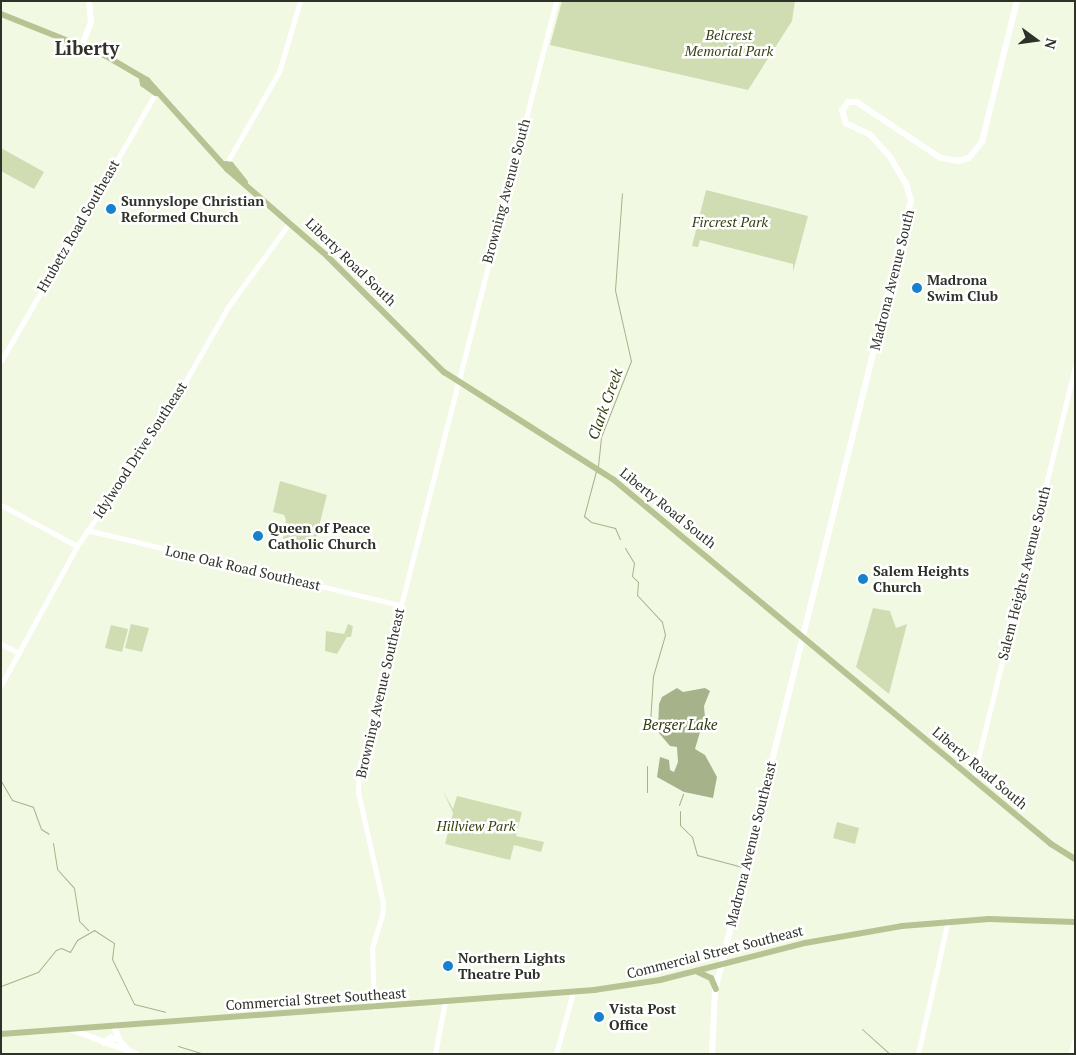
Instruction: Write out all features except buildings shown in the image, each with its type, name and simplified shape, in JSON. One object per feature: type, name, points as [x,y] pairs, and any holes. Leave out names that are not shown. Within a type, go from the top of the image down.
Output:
[{"type":"main road","points":[[82,45],[91,23],[89,1]]},
{"type":"main road","name":"Madrona Avenue South","points":[[804,636],[911,201],[906,184],[889,156],[870,135],[844,123],[843,108],[851,102],[860,103],[941,158],[958,161],[968,158],[982,142],[1017,1]]},
{"type":"main road","name":"Liberty Road South","points":[[1,14],[112,58],[142,79],[143,84],[156,93],[226,164],[227,169],[245,182],[290,222],[374,300],[423,353],[457,381],[614,480],[804,636],[1051,844],[1075,859]]},
{"type":"main road","name":"Madrona Avenue Southeast","points":[[712,1054],[716,989],[721,966],[804,636]]},
{"type":"main road","name":"Commercial Street Southeast","points":[[1,1032],[13,1034],[73,1030],[573,992],[625,986],[698,972],[838,936],[948,920],[1075,922]]},
{"type":"main road","points":[[698,972],[711,978],[716,989]]},
{"type":"main road","points":[[115,1027],[118,1039],[129,1051]]},
{"type":"main road","points":[[73,1030],[137,1054]]},
{"type":"main road","points":[[104,1043],[110,1038],[118,1039]]},
{"type":"main road","points":[[1072,1054],[1075,1042]]},
{"type":"street","points":[[226,164],[280,72],[300,1]]},
{"type":"street","name":"Browning Avenue South","points":[[457,381],[556,1]]},
{"type":"street","name":"Hrubetz Road Southeast","points":[[1,361],[156,93]]},
{"type":"street","name":"Idylwood Drive Southeast","points":[[1,685],[77,546],[161,424],[228,307],[290,222]]},
{"type":"street","name":"Salem Heights Avenue South","points":[[973,779],[1075,367]]},
{"type":"street","name":"Browning Avenue Southeast","points":[[374,1008],[372,948],[382,916],[382,903],[360,798],[358,776],[457,381]]},
{"type":"street","points":[[1,504],[77,546]]},
{"type":"street","name":"Lone Oak Road Southeast","points":[[87,530],[400,605]]},
{"type":"street","points":[[1,644],[19,654]]},
{"type":"street","points":[[918,1054],[948,920]]},
{"type":"street","points":[[556,1054],[573,992]]},
{"type":"street","points":[[435,1054],[445,1001]]},
{"type":"green space","name":"Belcrest Memorial Park","points":[[562,1],[795,1],[792,21],[748,90],[550,45]]},
{"type":"green space","points":[[1,148],[44,172],[34,189],[1,171]]},
{"type":"green space","name":"Fircrest Park","points":[[706,190],[808,216],[793,272],[793,264],[700,240],[698,247],[692,246]]},
{"type":"green space","points":[[280,481],[327,495],[314,546],[283,539],[286,520],[284,515],[273,512]]},
{"type":"green space","points":[[873,608],[890,611],[896,628],[907,624],[889,694],[856,667]]},
{"type":"green space","points":[[131,624],[149,628],[142,652],[125,648]]},
{"type":"green space","points":[[348,624],[353,626],[351,637],[347,637],[337,654],[325,651],[326,631],[344,634]]},
{"type":"green space","points":[[111,625],[128,629],[122,652],[105,648]]},
{"type":"green space","name":"Hillview Park","points":[[443,791],[453,809],[457,796],[522,812],[516,836],[544,842],[541,852],[514,845],[510,860],[445,844],[453,813]]},
{"type":"green space","points":[[837,822],[859,828],[855,844],[833,838]]},
{"type":"water","name":"Berger Lake","points":[[677,688],[683,692],[705,688],[710,691],[704,706],[706,731],[700,732],[695,749],[705,755],[717,777],[713,798],[684,792],[657,777],[660,757],[669,760],[670,770],[674,772],[678,762],[677,747],[670,746],[658,732],[659,704],[662,697]]},
{"type":"waterway","name":"Clark Creek","points":[[598,466],[601,437],[631,361],[615,290],[622,193]]},
{"type":"waterway","name":"Clark Creek","points":[[596,471],[584,516],[591,522],[615,528],[620,539]]},
{"type":"waterway","name":"Clark Creek","points":[[625,548],[634,563],[632,576],[638,582],[637,595],[662,622],[665,635],[653,676],[650,722]]},
{"type":"waterway","points":[[647,766],[647,792]]},
{"type":"waterway","points":[[1,781],[12,800],[33,807],[41,829],[49,834]]},
{"type":"waterway","name":"Clark Creek","points":[[679,805],[683,794]]},
{"type":"waterway","name":"Clark Creek","points":[[680,811],[680,825],[692,837],[697,855],[742,867]]},
{"type":"waterway","points":[[53,843],[57,869],[74,888],[79,921],[88,930]]},
{"type":"waterway","points":[[1,986],[38,972],[56,950],[61,948],[70,952],[77,940],[94,930],[114,943],[112,959],[134,1004],[165,1012]]},
{"type":"waterway","name":"Clark Creek","points":[[862,1029],[890,1054]]},
{"type":"waterway","points":[[178,1046],[205,1054]]},
{"type":"place","name":"Sunnyslope Christian Reformed Church","points":[[111,209]]},
{"type":"place","name":"Madrona Swim Club","points":[[917,288]]},
{"type":"place","name":"Queen of Peace Catholic Church","points":[[258,536]]},
{"type":"place","name":"Salem Heights Church","points":[[863,579]]},
{"type":"place","name":"Northern Lights Theatre Pub","points":[[448,966]]},
{"type":"place","name":"Vista Post Office","points":[[599,1017]]},
{"type":"district","name":"Liberty","points":[[87,48]]}]
